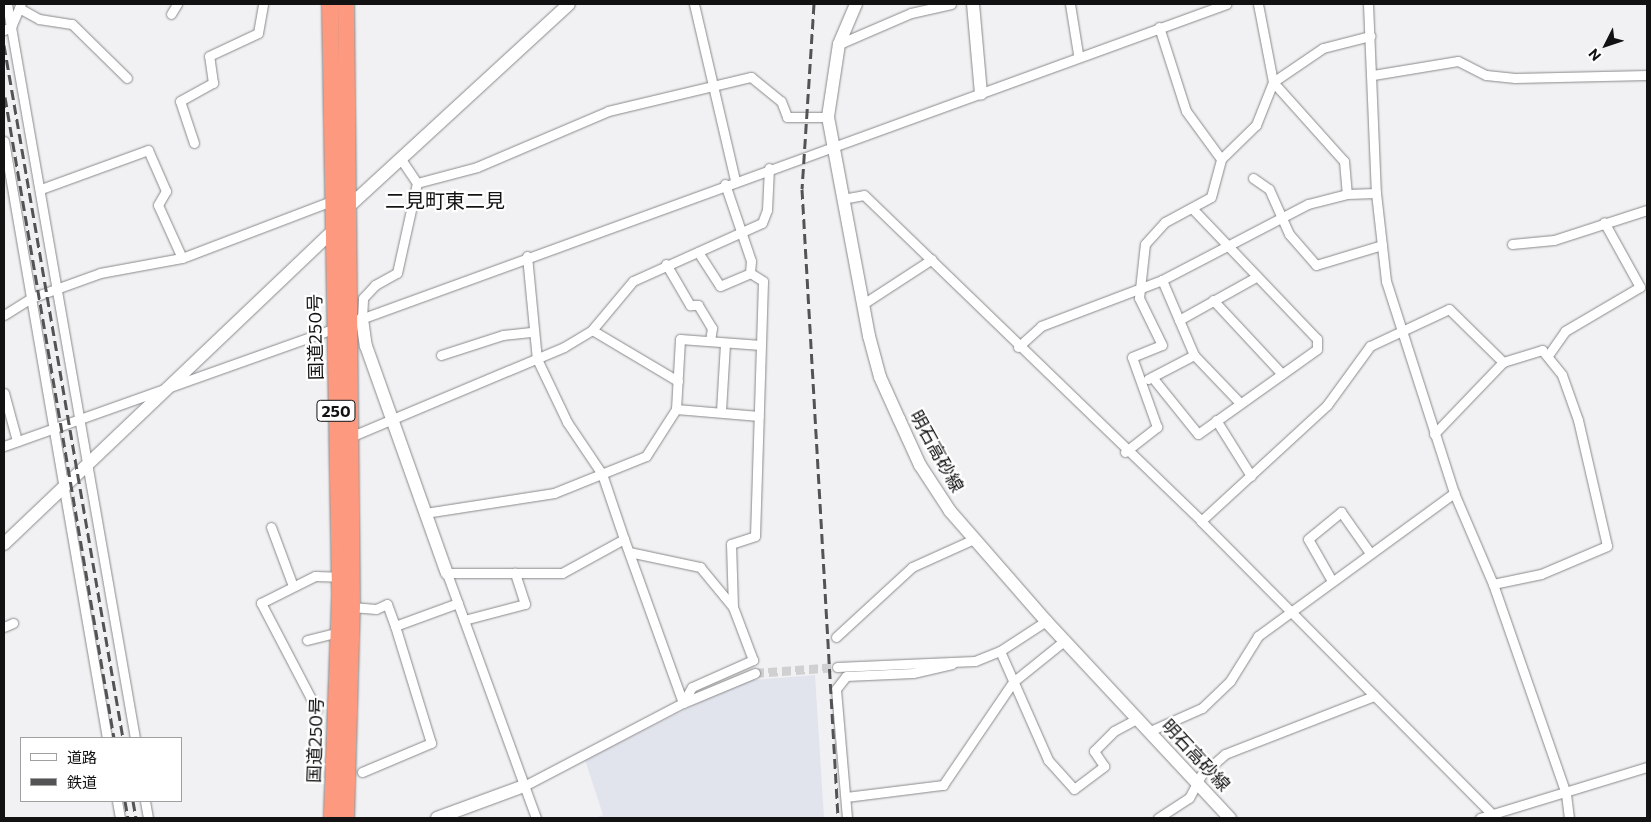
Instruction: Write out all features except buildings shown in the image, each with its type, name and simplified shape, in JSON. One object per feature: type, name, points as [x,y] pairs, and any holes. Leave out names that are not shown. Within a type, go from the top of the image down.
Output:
[{"type":"highway","name":"国道250号","points":[[330,4],[332,236],[348,324],[332,818]]},
{"type":"highway","name":"国道250号","points":[[346,4],[345,210],[352,607],[346,818]]},
{"type":"street","points":[[7,4],[8,28],[41,189],[135,737]]},
{"type":"street","points":[[171,14],[177,4]]},
{"type":"street","points":[[194,143],[180,101],[213,83],[209,56],[258,33],[263,4]]},
{"type":"street","points":[[4,544],[173,382],[332,236],[345,210],[402,161],[569,4]]},
{"type":"street","points":[[694,4],[735,180]]},
{"type":"street","name":"明石高砂線","points":[[856,4],[839,44],[828,118],[831,145],[863,304],[880,376],[920,465],[974,539],[1046,621],[1230,818]]},
{"type":"street","points":[[839,44],[911,13],[951,4]]},
{"type":"street","points":[[974,4],[981,94]]},
{"type":"street","points":[[1070,4],[1078,54]]},
{"type":"street","points":[[4,446],[173,382],[348,324],[527,256],[831,145],[981,94],[1078,54],[1226,4]]},
{"type":"street","points":[[1258,4],[1273,82],[1344,161],[1347,194]]},
{"type":"street","points":[[1368,4],[1373,75],[1376,193],[1382,245],[1399,332],[1454,493],[1493,584],[1566,794],[1569,818]]},
{"type":"street","points":[[8,28],[20,6],[39,19],[72,24],[127,78]]},
{"type":"street","points":[[1159,27],[1186,111],[1221,159]]},
{"type":"street","points":[[1125,452],[1157,428],[1132,357],[1162,345],[1139,298],[1145,244],[1165,222],[1211,196],[1221,159],[1256,125],[1273,82],[1323,48],[1370,36]]},
{"type":"street","points":[[1373,75],[1458,61],[1486,75],[1516,78],[1647,75]]},
{"type":"street","points":[[418,183],[477,167],[608,110],[714,88],[751,77],[781,100],[786,117],[828,118]]},
{"type":"street","points":[[4,141],[65,485],[107,737]]},
{"type":"street","points":[[41,189],[148,150],[166,191],[158,205],[182,258]]},
{"type":"street","points":[[348,324],[363,298],[375,284],[397,273],[418,183],[402,161]]},
{"type":"street","points":[[350,437],[537,359],[592,330],[633,281],[666,264],[698,252],[762,223],[767,210],[769,168]]},
{"type":"street","points":[[1253,178],[1269,189],[1289,234],[1316,265],[1382,245]]},
{"type":"street","points":[[725,184],[740,234],[751,261],[750,273]]},
{"type":"street","points":[[1018,347],[1041,326],[1162,280],[1308,204],[1347,194],[1376,193]]},
{"type":"street","points":[[842,200],[864,195],[932,259],[1125,452],[1201,521],[1492,814]]},
{"type":"street","points":[[4,315],[31,298],[100,273],[182,258],[331,200]]},
{"type":"street","points":[[1152,377],[1198,434],[1317,350],[1317,339],[1226,246],[1192,208]]},
{"type":"street","points":[[1512,244],[1554,240],[1604,222],[1647,210]]},
{"type":"street","points":[[1549,354],[1565,331],[1640,287],[1604,222]]},
{"type":"street","points":[[698,252],[720,286],[750,273]]},
{"type":"street","points":[[527,256],[531,332],[537,359],[568,422],[602,474],[683,703]]},
{"type":"street","points":[[863,304],[932,259]]},
{"type":"street","points":[[666,264],[690,305],[698,305],[712,328],[710,342]]},
{"type":"street","points":[[733,607],[731,544],[755,536],[763,281],[750,273]]},
{"type":"street","points":[[1179,320],[1256,276]]},
{"type":"street","points":[[1162,280],[1194,355],[1240,403]]},
{"type":"street","points":[[1213,300],[1282,374]]},
{"type":"street","points":[[1201,521],[1327,405],[1370,346],[1449,309],[1503,362]]},
{"type":"street","points":[[348,324],[391,419],[536,818]]},
{"type":"street","points":[[592,330],[678,381]]},
{"type":"street","points":[[441,355],[503,335],[531,332]]},
{"type":"street","points":[[425,513],[554,493],[646,456],[676,409],[680,339],[761,346]]},
{"type":"street","points":[[721,411],[725,343]]},
{"type":"street","points":[[1434,434],[1503,362],[1542,350],[1549,354],[1562,375],[1578,420],[1607,546],[1541,574],[1493,584]]},
{"type":"street","points":[[1141,382],[1194,355]]},
{"type":"street","points":[[4,393],[17,441]]},
{"type":"street","points":[[676,409],[721,411],[759,416]]},
{"type":"street","points":[[1216,420],[1251,476]]},
{"type":"street","points":[[1150,731],[1202,708],[1219,694],[1258,636],[1454,493]]},
{"type":"street","points":[[1332,581],[1308,539],[1341,512],[1370,553]]},
{"type":"street","points":[[271,527],[293,586]]},
{"type":"street","points":[[447,573],[562,573],[624,539]]},
{"type":"street","points":[[836,637],[912,567],[974,539]]},
{"type":"street","points":[[629,552],[700,567],[733,607],[754,660],[692,687],[683,703]]},
{"type":"street","points":[[464,620],[525,604],[515,573]]},
{"type":"street","points":[[317,710],[262,603],[315,576],[339,577]]},
{"type":"street","points":[[395,626],[458,603]]},
{"type":"street","points":[[352,607],[376,609],[387,604],[431,744],[362,772]]},
{"type":"street","points":[[847,818],[836,689],[846,676],[913,672],[1000,652],[1046,621]]},
{"type":"street","points":[[307,640],[338,632]]},
{"type":"street","points":[[846,797],[943,785],[1013,682],[1065,640]]},
{"type":"street","points":[[1000,652],[1048,760],[1074,789],[1104,766],[1094,751],[1114,731],[1138,718]]},
{"type":"street","points":[[837,667],[915,661],[952,664]]},
{"type":"street","points":[[437,818],[524,786],[683,703],[755,673]]},
{"type":"street","points":[[1158,818],[1189,798],[1198,782],[1225,754],[1374,696]]},
{"type":"street","points":[[1480,818],[1566,794],[1647,767]]},
{"type":"street","points":[[117,802],[120,818]]},
{"type":"street","points":[[145,802],[148,818]]},
{"type":"shaded area","points":[[815,675],[824,818],[595,818],[603,815],[585,760],[742,681]]},
{"type":"tunnel","points":[[755,673],[837,667]]},
{"type":"railway","points":[[814,4],[802,189],[838,818]]},
{"type":"railway","points":[[4,45],[123,737]]},
{"type":"railway","points":[[5,97],[114,737]]},
{"type":"railway","points":[[125,802],[128,818]]},
{"type":"railway","points":[[133,802],[136,818]]},
{"type":"district","name":"二見町東二見","points":[[445,200]]}]
